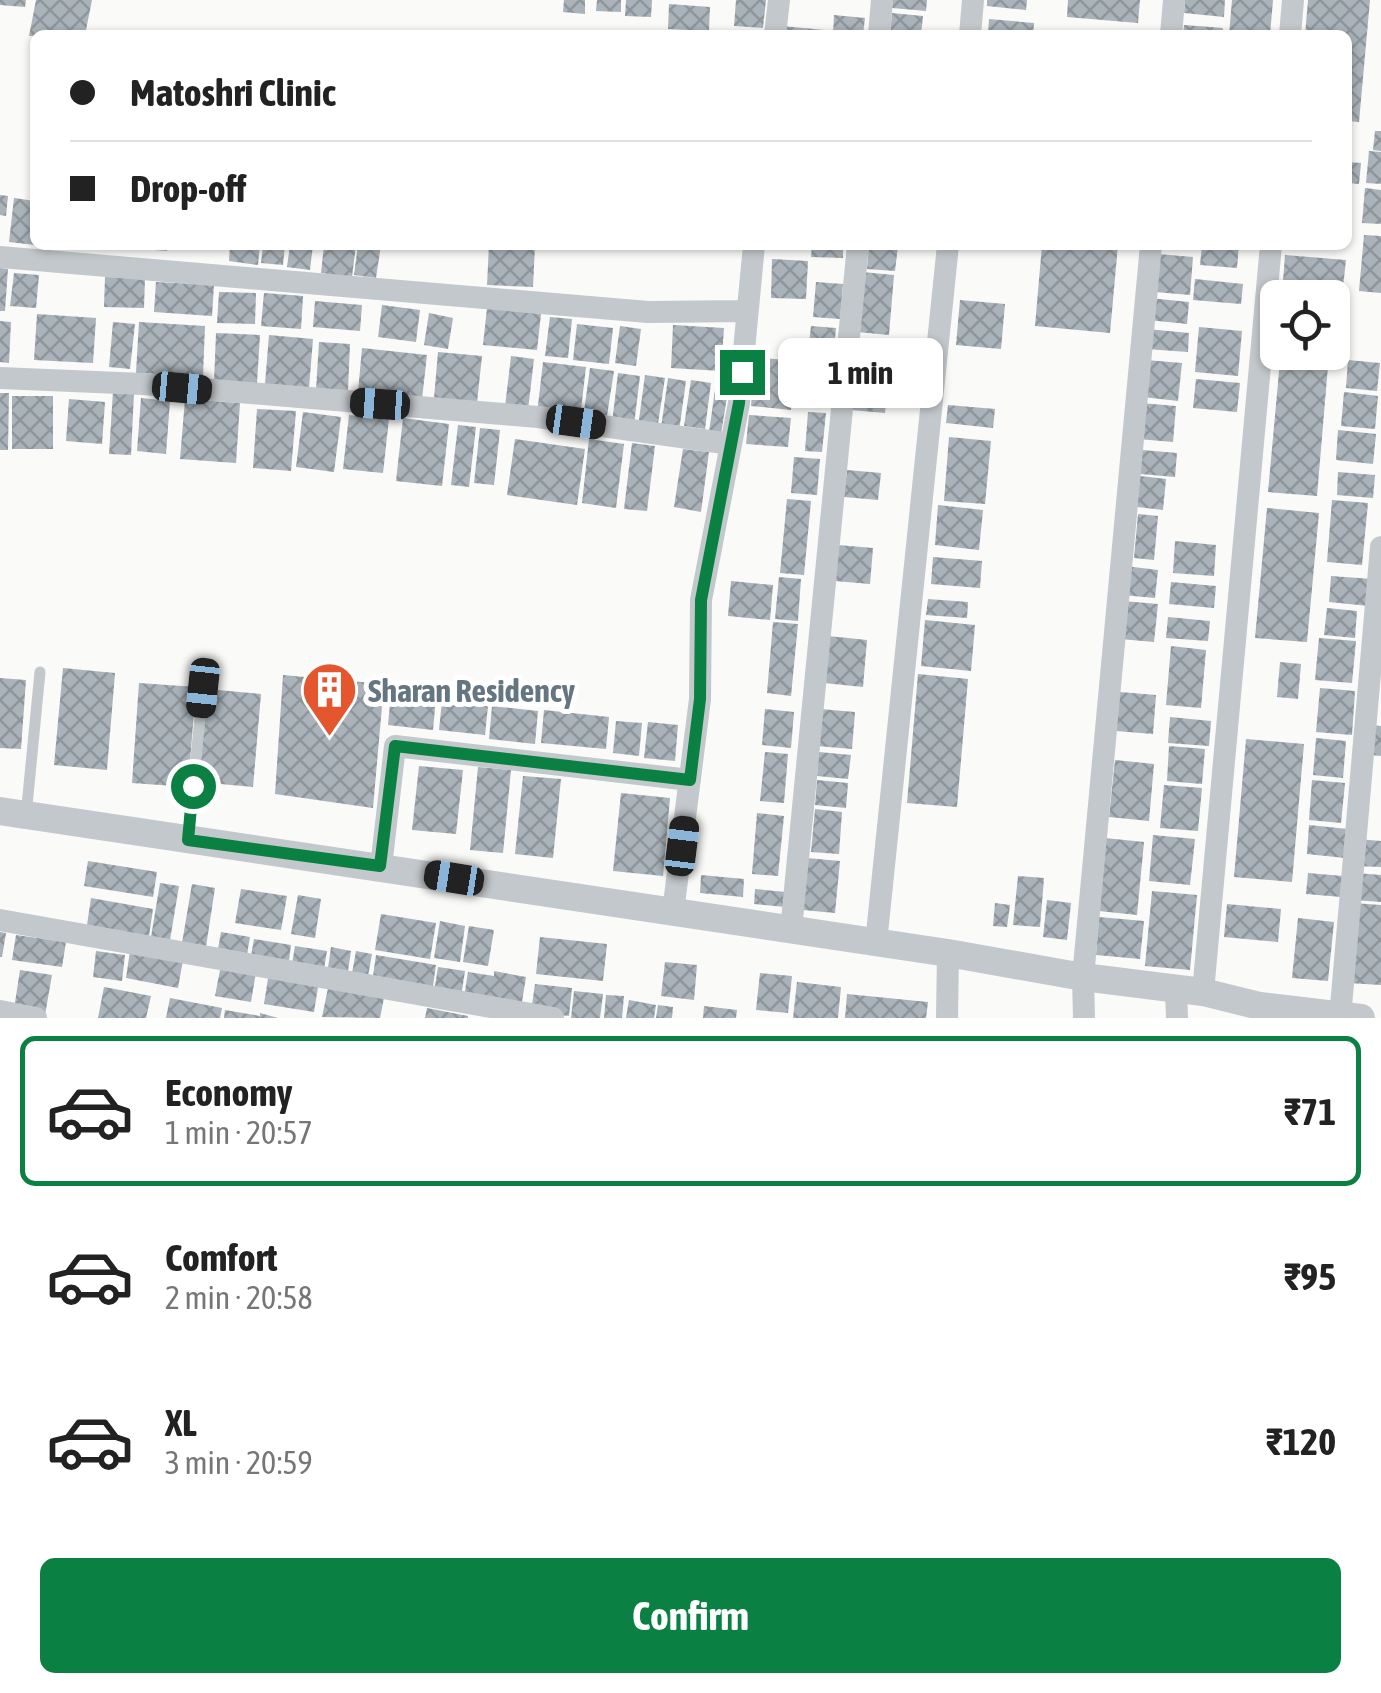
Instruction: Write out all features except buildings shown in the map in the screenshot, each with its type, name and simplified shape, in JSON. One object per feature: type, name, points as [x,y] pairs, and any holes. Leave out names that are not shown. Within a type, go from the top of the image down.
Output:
[{"type":"street","points":[[776,30],[779,0]]},
{"type":"street","points":[[879,30],[882,0]]},
{"type":"street","points":[[970,30],[973,0]]},
{"type":"street","points":[[1171,30],[1174,0]]},
{"type":"street","points":[[1290,30],[1293,0]]},
{"type":"street","points":[[673,912],[700,699],[701,600],[739,403],[753,250]]},
{"type":"street","points":[[791,930],[858,250]]},
{"type":"street","points":[[876,943],[947,250]]},
{"type":"street","points":[[1084,1018],[1082,977],[1151,250]]},
{"type":"street","points":[[1185,1000],[1269,250]]},
{"type":"street","points":[[0,257],[648,312],[747,311]]},
{"type":"street","points":[[0,378],[143,384],[538,417],[731,444]]},
{"type":"street","points":[[13,814],[948,953],[1261,1012],[1347,1017],[1381,548]]},
{"type":"street","points":[[380,866],[395,746],[690,780]]},
{"type":"street","points":[[0,920],[553,1018]]},
{"type":"street","points":[[948,953],[948,1018]]},
{"type":"street","points":[[0,1011],[36,1018]]},
{"type":"lane","points":[[13,814],[40,672]]},
{"type":"lane","points":[[188,840],[203,688]]},
{"type":"place","name":"Sharan Residency","points":[[329,739]]},
{"type":"route","points":[[193,786],[188,840],[380,866],[395,746],[690,780],[700,699],[701,600],[742,372]]}]
